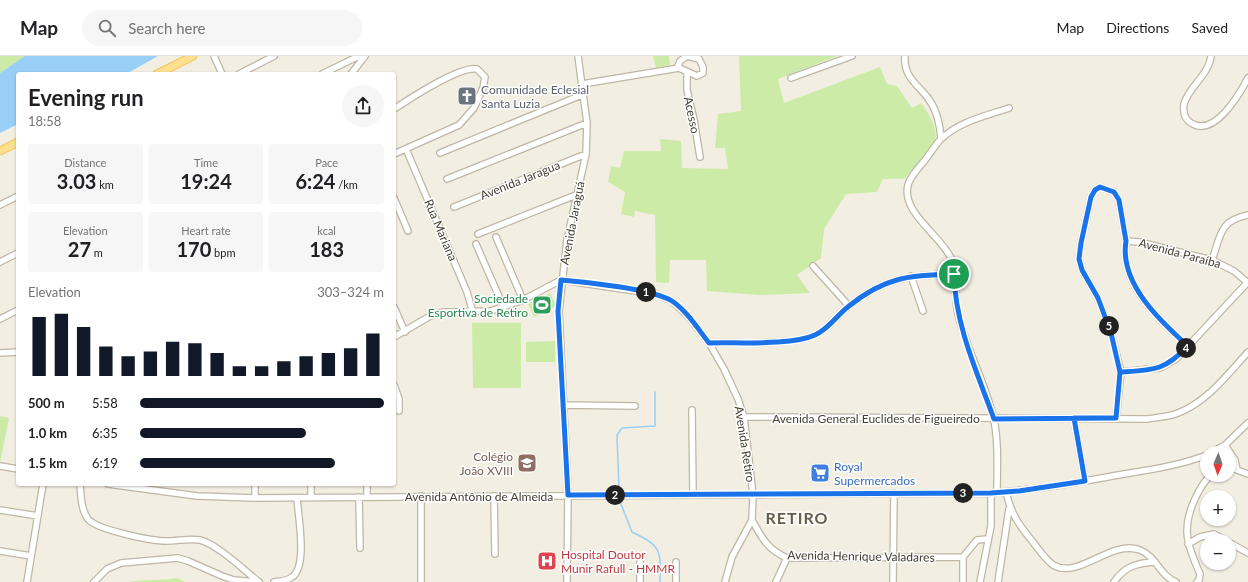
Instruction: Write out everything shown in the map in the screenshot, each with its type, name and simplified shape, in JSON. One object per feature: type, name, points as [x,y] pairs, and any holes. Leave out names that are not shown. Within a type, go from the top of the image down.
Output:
[{"type":"main road","points":[[161,72],[193,56]]},
{"type":"main road","points":[[0,151],[16,143]]},
{"type":"street","points":[[214,56],[221,72]]},
{"type":"street","points":[[243,72],[274,56]]},
{"type":"street","points":[[326,72],[359,56]]},
{"type":"street","points":[[353,72],[365,56]]},
{"type":"street","name":"Avenida Jaraguá","points":[[567,582],[568,495],[558,311],[561,280],[576,195],[586,154],[587,122],[578,56]]},
{"type":"street","points":[[582,84],[679,68],[697,76],[702,73],[703,67],[699,59],[687,56],[680,61],[678,66],[679,68]]},
{"type":"street","points":[[791,78],[852,56]]},
{"type":"street","points":[[905,56],[906,70],[910,78],[928,98],[935,110],[939,122],[941,139]]},
{"type":"street","points":[[1212,56],[1208,68],[1190,91],[1184,103],[1185,117],[1195,126],[1211,124],[1230,108],[1248,78]]},
{"type":"street","points":[[396,108],[422,91],[467,70],[477,69],[485,77],[483,88],[474,108],[459,125],[396,153]]},
{"type":"street","name":"Acesso","points":[[687,72],[687,90],[694,120],[700,158]]},
{"type":"street","points":[[440,153],[584,94]]},
{"type":"street","points":[[980,582],[991,526],[994,493],[996,442],[994,419],[960,322],[956,304],[952,259],[911,208],[908,202],[907,194],[911,177],[941,139],[960,125],[1009,108]]},
{"type":"street","points":[[447,179],[587,122]]},
{"type":"street","name":"Rua Mariana","points":[[406,149],[467,292],[472,313]]},
{"type":"street","name":"Avenida Jaragua","points":[[454,207],[586,154]]},
{"type":"street","points":[[1116,418],[1120,372],[1111,333],[1098,298],[1082,270],[1079,259],[1091,197],[1095,190],[1100,187],[1114,192],[1119,200],[1128,241],[1125,248],[1127,261],[1138,292],[1159,320],[1188,346]]},
{"type":"street","points":[[478,234],[576,195]]},
{"type":"street","points":[[0,205],[16,197]]},
{"type":"street","points":[[396,203],[408,231]]},
{"type":"street","points":[[1212,260],[1226,224],[1233,218],[1248,215]]},
{"type":"street","points":[[496,237],[523,300]]},
{"type":"street","name":"Avenida Paraíba","points":[[1128,241],[1212,260],[1234,271],[1248,283]]},
{"type":"street","points":[[476,244],[504,308]]},
{"type":"street","points":[[0,262],[16,254]]},
{"type":"street","points":[[813,266],[849,306]]},
{"type":"street","points":[[709,343],[787,341],[809,337],[827,328],[849,306],[893,280],[911,276],[954,274]]},
{"type":"street","points":[[911,276],[923,311]]},
{"type":"street","points":[[396,336],[426,318],[438,313],[491,312],[523,300],[561,280]]},
{"type":"street","name":"Avenida Retiro","points":[[561,280],[626,289],[666,298],[679,306],[709,343],[727,375],[744,417],[753,495],[752,520]]},
{"type":"street","points":[[1120,372],[1160,368],[1176,359],[1248,283]]},
{"type":"street","points":[[0,319],[16,311]]},
{"type":"street","points":[[396,311],[405,332]]},
{"type":"street","points":[[0,353],[16,352]]},
{"type":"street","name":"Avenida General Euclides de Figueiredo","points":[[744,417],[1148,419],[1177,414],[1193,406],[1204,397],[1248,352]]},
{"type":"street","points":[[396,391],[399,399],[399,411]]},
{"type":"street","points":[[563,405],[635,406]]},
{"type":"street","points":[[692,410],[693,495]]},
{"type":"street","points":[[1074,418],[1085,481]]},
{"type":"street","points":[[1248,423],[1225,445],[1235,460],[1237,470],[1248,474]]},
{"type":"street","name":"Avenida Antônio de Almeida","points":[[122,486],[183,495],[255,498],[994,493],[1085,481],[1164,467],[1200,457]]},
{"type":"street","points":[[0,466],[16,469]]},
{"type":"street","points":[[1197,582],[1200,574],[1188,544],[1186,528],[1190,511],[1197,495],[1206,482]]},
{"type":"street","points":[[27,582],[42,486]]},
{"type":"street","points":[[80,486],[84,512],[89,520],[95,524],[108,529],[156,540],[201,540],[213,546],[258,582]]},
{"type":"street","points":[[255,486],[255,498]]},
{"type":"street","points":[[311,498],[312,486]]},
{"type":"street","points":[[367,486],[367,497]]},
{"type":"street","points":[[998,582],[1009,509],[1006,492]]},
{"type":"street","points":[[893,582],[892,558],[894,494]]},
{"type":"street","points":[[421,496],[421,582]]},
{"type":"street","points":[[494,496],[495,554]]},
{"type":"street","points":[[359,497],[360,548]]},
{"type":"street","points":[[274,582],[284,581],[293,577],[298,571],[301,550],[297,498]]},
{"type":"street","points":[[1009,509],[1020,527],[1046,559],[1059,567],[1068,568],[1077,566],[1120,549],[1140,550],[1155,562],[1166,576],[1176,582]]},
{"type":"street","points":[[0,510],[38,516]]},
{"type":"street","points":[[724,582],[732,557],[752,520]]},
{"type":"street","name":"Avenida Henrique Valadares","points":[[752,520],[766,545],[786,558],[963,557]]},
{"type":"street","points":[[1188,544],[1200,537],[1214,534],[1248,552]]},
{"type":"street","points":[[963,582],[963,557],[976,540],[988,539]]},
{"type":"street","points":[[0,551],[31,556]]},
{"type":"street","points":[[94,582],[107,569],[121,563],[178,558],[188,560],[234,580],[258,582]]},
{"type":"street","points":[[776,582],[786,558]]},
{"type":"street","points":[[640,562],[640,582]]},
{"type":"street","points":[[676,562],[676,582]]},
{"type":"street","points":[[1114,582],[1128,567],[1132,565],[1155,562]]},
{"type":"green space","points":[[0,56],[25,56],[0,73]]},
{"type":"green space","points":[[653,56],[669,56],[670,65],[656,68]]},
{"type":"green space","points":[[739,56],[837,56],[778,79],[784,103],[880,67],[887,84],[897,86],[912,108],[921,103],[930,116],[934,127],[935,138],[932,147],[904,179],[883,179],[877,192],[846,194],[824,229],[821,258],[797,275],[810,293],[760,295],[707,291],[706,260],[670,260],[669,283],[656,282],[655,215],[635,211],[634,217],[621,214],[625,192],[608,182],[611,166],[620,168],[624,151],[661,151],[660,139],[681,141],[682,168],[728,169],[725,148],[715,148],[718,114],[741,111]]},
{"type":"green space","name":"Sociedade Esportiva de Retiro","points":[[550,293],[556,306],[534,317],[528,304]]},
{"type":"green space","points":[[472,323],[521,323],[521,388],[473,388]]},
{"type":"green space","points":[[555,341],[555,362],[526,362],[526,342]]},
{"type":"green space","points":[[0,416],[9,418],[0,463]]},
{"type":"green space","points":[[177,578],[185,582],[129,582],[165,579]]},
{"type":"water","points":[[25,56],[158,56],[130,72],[16,72],[16,125],[0,133],[0,73]]},
{"type":"waterway","points":[[619,491],[617,435],[622,428],[655,426],[655,392]]},
{"type":"waterway","points":[[619,499],[632,532],[649,541],[657,550],[660,562],[660,582]]},
{"type":"place","name":"Comunidade Eclesial Santa Luzia","points":[[467,96]]},
{"type":"place","name":"Sociedade Esportiva de Retiro","points":[[542,305]]},
{"type":"place","name":"Colégio João XVIII","points":[[527,463]]},
{"type":"place","name":"Royal Supermercados","points":[[820,473]]},
{"type":"place","name":"Hospital Doutor Munir Rafull - HMMR","points":[[547,561]]},
{"type":"district","name":"RETIRO","points":[[797,517]]},
{"type":"route","points":[[954,274],[903,277],[893,280],[864,295],[849,306],[827,328],[809,337],[779,341],[709,343],[679,306],[666,298],[656,294],[561,280],[558,311],[568,495],[991,493],[1019,491],[1085,481],[1074,418],[1116,418],[1120,372],[1160,368],[1176,359],[1188,346],[1159,320],[1138,292],[1131,276],[1127,261],[1125,248],[1126,241],[1119,200],[1114,192],[1100,187],[1095,190],[1091,197],[1079,259],[1082,270],[1098,298],[1111,333],[1120,372],[1116,418],[1074,418],[994,419],[960,322],[954,292],[954,274]]}]
